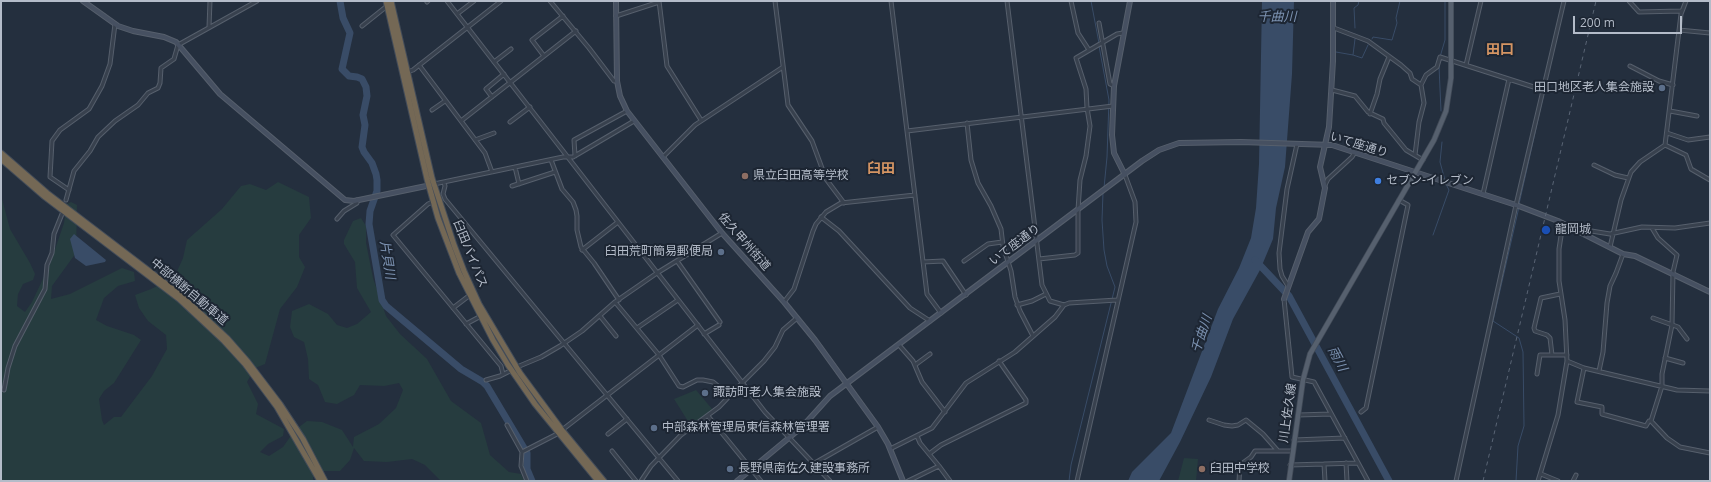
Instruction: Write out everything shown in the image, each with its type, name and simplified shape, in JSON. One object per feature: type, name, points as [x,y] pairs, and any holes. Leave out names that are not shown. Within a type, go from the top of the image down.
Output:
[{"type":"highway","name":"臼田バイパス","points":[[392,1],[431,185],[433,202],[449,247],[470,295],[500,353],[514,369],[598,481]]},
{"type":"highway","name":"臼田バイパス","points":[[386,3],[431,185],[464,271],[479,304],[514,369]]},
{"type":"highway","name":"中部横断自動車道","points":[[1,153],[47,193],[182,296],[227,338],[252,367],[280,404],[303,439],[325,481]]},
{"type":"highway","name":"中部横断自動車道","points":[[1,159],[44,196],[179,299],[224,341],[245,364],[277,407],[320,481]]},
{"type":"highway","name":"臼田バイパス","points":[[560,431],[604,481]]},
{"type":"main road","name":"川上佐久線","points":[[1289,481],[1290,465],[1303,380],[1312,349],[1423,160],[1434,140],[1446,111],[1451,85],[1451,1]]},
{"type":"street","points":[[83,1],[115,24],[133,31],[169,38],[178,45],[215,89],[340,196],[348,200],[378,196],[515,167],[568,158],[575,156],[634,121]]},
{"type":"street","points":[[209,27],[210,1]]},
{"type":"street","points":[[66,200],[74,171],[101,134],[115,121],[138,105],[148,93],[158,88],[161,68],[174,59],[178,45],[258,1]]},
{"type":"street","points":[[362,26],[386,3],[392,1]]},
{"type":"street","points":[[447,1],[765,412],[812,464],[830,481]]},
{"type":"street","points":[[457,14],[474,1]]},
{"type":"street","points":[[407,72],[419,65],[501,1]]},
{"type":"street","points":[[550,1],[576,31],[614,80],[618,81]]},
{"type":"street","name":"佐久甲州街道","points":[[616,1],[618,81],[619,91],[627,111],[722,232],[797,318],[847,385],[878,427],[890,450],[903,481]]},
{"type":"street","points":[[616,16],[659,1],[667,66],[701,120]]},
{"type":"street","points":[[775,1],[788,105],[812,142],[826,179],[844,203]]},
{"type":"street","points":[[891,1],[927,294],[941,313]]},
{"type":"street","points":[[1007,1],[1042,281],[1050,301],[1064,305]]},
{"type":"street","points":[[1071,1],[1078,33],[1089,50]]},
{"type":"street","points":[[1077,481],[1136,217],[1135,202],[1112,146],[1110,106],[1130,1]]},
{"type":"street","points":[[1333,1],[1334,28],[1332,90],[1329,127],[1320,167],[1324,185],[1319,219],[1308,232],[1284,299],[1291,374],[1295,378],[1314,382],[1368,481]]},
{"type":"street","points":[[1466,65],[1481,1]]},
{"type":"street","points":[[1456,481],[1516,205],[1564,1]]},
{"type":"street","points":[[1629,1],[1636,10],[1641,12],[1681,11]]},
{"type":"street","points":[[1610,247],[1621,200],[1631,172],[1640,162],[1665,145],[1681,11],[1686,1]]},
{"type":"street","points":[[544,56],[532,40],[563,16]]},
{"type":"street","points":[[1099,23],[1100,44],[1110,84],[1114,86]]},
{"type":"street","points":[[69,190],[50,177],[52,141],[60,130],[89,109],[102,86],[110,64],[115,24]]},
{"type":"street","points":[[1334,28],[1368,42],[1401,65],[1421,86]]},
{"type":"street","points":[[1679,30],[1710,34]]},
{"type":"street","points":[[461,121],[576,31]]},
{"type":"street","points":[[1039,259],[1078,254],[1080,180],[1086,156],[1090,126],[1086,89],[1076,59],[1078,56],[1117,34],[1123,33]]},
{"type":"street","points":[[494,62],[511,49]]},
{"type":"street","points":[[1370,114],[1377,94],[1380,79],[1389,57]]},
{"type":"street","points":[[1416,155],[1419,122],[1424,103],[1421,86],[1426,75],[1437,67],[1440,57],[1543,90]]},
{"type":"street","points":[[419,65],[488,157],[492,172]]},
{"type":"street","points":[[1630,66],[1658,81],[1673,85]]},
{"type":"street","points":[[663,157],[691,128],[701,120],[783,67]]},
{"type":"street","points":[[492,97],[486,89],[504,74]]},
{"type":"street","points":[[1483,194],[1509,79]]},
{"type":"street","points":[[1332,90],[1355,96],[1370,114],[1383,119],[1384,123],[1406,150],[1423,160]]},
{"type":"street","points":[[432,110],[445,101]]},
{"type":"street","points":[[907,131],[1110,106]]},
{"type":"street","points":[[510,122],[530,107]]},
{"type":"street","points":[[575,156],[574,140],[627,111]]},
{"type":"street","points":[[1670,111],[1697,116]]},
{"type":"street","points":[[967,123],[971,160],[978,183],[1001,229],[1002,242],[1009,262],[1017,305],[1033,336]]},
{"type":"street","points":[[1667,132],[1688,140],[1710,137]]},
{"type":"street","points":[[476,140],[494,133]]},
{"type":"street","name":"いて座通り","points":[[737,481],[806,422],[824,402],[930,321],[1159,150],[1172,145],[1187,142],[1326,144],[1355,152],[1516,205],[1563,223],[1623,254],[1635,256],[1710,292]]},
{"type":"street","points":[[1288,286],[1280,269],[1279,253],[1287,189],[1295,144]]},
{"type":"street","points":[[1665,145],[1686,155],[1691,169],[1710,180]]},
{"type":"street","points":[[1324,185],[1328,179],[1352,157],[1355,152]]},
{"type":"street","points":[[551,160],[562,189],[573,202],[576,210],[577,230],[582,250],[594,263],[617,301],[659,355],[679,386],[683,387],[697,380],[703,380],[713,382],[730,396]]},
{"type":"street","points":[[1594,165],[1628,178]]},
{"type":"street","points":[[515,167],[519,184]]},
{"type":"street","points":[[512,186],[555,172]]},
{"type":"street","points":[[444,182],[445,186],[443,194],[445,199],[678,481]]},
{"type":"street","points":[[784,302],[793,293],[813,231],[822,217],[832,207],[844,203],[915,195]]},
{"type":"street","points":[[338,219],[344,211],[357,203],[357,200]]},
{"type":"street","points":[[1361,412],[1366,408],[1408,205],[1399,200]]},
{"type":"street","points":[[433,202],[428,204],[393,235],[501,366],[503,374]]},
{"type":"street","points":[[4,390],[8,368],[15,346],[45,289],[47,266],[52,254],[54,234],[62,214]]},
{"type":"street","points":[[822,217],[839,231],[910,308],[930,321]]},
{"type":"street","points":[[582,250],[618,222]]},
{"type":"street","points":[[1577,230],[1580,229],[1606,234],[1639,228],[1675,228],[1710,222]]},
{"type":"street","points":[[1538,481],[1558,415],[1567,361],[1565,320],[1560,294],[1559,255],[1563,223]]},
{"type":"street","points":[[1584,368],[1577,402],[1602,407],[1602,414],[1646,426],[1649,421],[1651,421],[1662,386],[1665,358],[1672,325],[1674,275],[1677,255],[1658,238],[1652,228]]},
{"type":"street","points":[[486,380],[541,357],[564,343],[582,331],[617,301],[657,273],[722,232]]},
{"type":"street","points":[[964,261],[988,244],[1002,242]]},
{"type":"street","points":[[1600,371],[1610,286],[1623,254]]},
{"type":"street","points":[[923,262],[943,260],[966,295]]},
{"type":"street","points":[[677,261],[719,323],[704,334]]},
{"type":"street","points":[[1017,305],[1032,301],[1046,294]]},
{"type":"street","points":[[1552,355],[1550,338],[1547,335],[1535,331],[1534,328],[1541,298],[1560,294]]},
{"type":"street","points":[[453,308],[470,295]]},
{"type":"street","points":[[637,328],[678,300]]},
{"type":"street","points":[[890,450],[932,428],[966,383],[1015,352],[1055,318],[1064,305],[1069,303],[1118,300]]},
{"type":"street","points":[[466,324],[481,316]]},
{"type":"street","points":[[600,316],[616,336]]},
{"type":"street","points":[[641,481],[659,458],[681,435],[708,416],[764,361],[775,347],[783,330],[797,318]]},
{"type":"street","points":[[1653,318],[1680,328],[1687,339]]},
{"type":"street","points":[[522,452],[560,431],[698,325]]},
{"type":"street","points":[[899,345],[913,361],[922,382],[945,412]]},
{"type":"street","points":[[915,365],[930,354]]},
{"type":"street","points":[[1537,374],[1540,355],[1567,355]]},
{"type":"street","points":[[1665,358],[1683,363]]},
{"type":"street","points":[[929,454],[941,445],[1026,403],[1026,400],[999,361]]},
{"type":"street","points":[[1567,361],[1584,368],[1662,386],[1682,390],[1710,390]]},
{"type":"street","points":[[1298,415],[1331,414]]},
{"type":"street","points":[[708,416],[761,481]]},
{"type":"street","points":[[608,434],[627,419]]},
{"type":"street","points":[[1209,420],[1232,426],[1238,425],[1246,420],[1263,434],[1278,450]]},
{"type":"street","points":[[1651,421],[1667,438],[1680,447],[1710,453]]},
{"type":"street","points":[[507,425],[522,452],[521,466],[527,481]]},
{"type":"street","points":[[812,464],[878,427]]},
{"type":"street","points":[[917,436],[920,443],[950,481]]},
{"type":"street","points":[[1294,440],[1345,438]]},
{"type":"street","points":[[612,451],[636,481]]},
{"type":"street","points":[[1240,481],[1240,465],[1251,458],[1255,451],[1293,451]]},
{"type":"street","points":[[1346,463],[1347,481]]},
{"type":"street","points":[[1290,465],[1358,463]]},
{"type":"street","points":[[1324,464],[1325,481]]},
{"type":"street","points":[[908,481],[939,466]]},
{"type":"street","points":[[1541,474],[1558,481]]},
{"type":"street","points":[[1573,481],[1576,475]]},
{"type":"green space","points":[[278,182],[309,197],[311,218],[299,235],[299,257],[305,267],[297,287],[280,309],[265,364],[255,368],[247,382],[258,404],[256,414],[284,429],[283,436],[268,444],[260,452],[269,456],[283,447],[295,430],[307,421],[322,422],[342,430],[353,447],[354,437],[379,424],[396,408],[403,390],[399,383],[384,386],[360,385],[354,395],[337,404],[325,402],[318,385],[309,379],[308,359],[304,342],[294,337],[290,327],[292,311],[309,304],[328,314],[337,325],[347,328],[357,324],[371,312],[357,288],[355,262],[344,244],[344,240],[353,221],[361,218],[366,226],[366,243],[373,278],[386,316],[400,334],[427,359],[451,401],[481,423],[490,455],[509,472],[521,474],[524,481],[441,481],[425,465],[412,459],[387,462],[364,461],[354,448],[350,460],[340,471],[323,471],[313,477],[313,481],[1,481],[1,195],[10,229],[35,274],[33,280],[23,284],[18,294],[17,306],[25,312],[32,302],[50,264],[64,223],[67,204],[71,202],[77,205],[76,253],[52,286],[51,299],[70,294],[122,268],[134,272],[135,281],[118,286],[104,298],[96,320],[107,326],[134,335],[141,340],[114,383],[104,391],[99,399],[104,425],[114,417],[121,417],[152,376],[167,349],[166,335],[148,321],[139,308],[135,295],[174,278],[183,258],[187,240],[222,209],[241,186],[250,184],[266,190]]},
{"type":"green space","points":[[696,390],[713,410],[691,426],[674,399]]},
{"type":"green space","points":[[1184,458],[1198,459],[1196,481],[1178,481]]},
{"type":"water","name":"千曲川","points":[[1262,1],[1294,1],[1292,74],[1285,167],[1276,208],[1273,239],[1260,270],[1233,319],[1211,377],[1180,442],[1159,481],[1128,481],[1132,472],[1171,433],[1218,309],[1239,268],[1251,238],[1256,208],[1259,164]]},
{"type":"water","points":[[74,234],[106,260],[105,262],[86,266],[75,258],[70,239]]},
{"type":"waterway","name":"片貝川","points":[[340,1],[343,18],[350,33],[342,69],[349,76],[362,79],[366,87],[367,96],[363,115],[365,125],[362,147],[372,163],[377,180],[377,191],[370,211],[369,224],[382,300],[386,306],[461,369],[487,386],[527,453],[527,469],[532,481]]},
{"type":"waterway","points":[[1091,1],[1099,43]]},
{"type":"waterway","points":[[1355,28],[1354,8],[1358,5],[1359,1]]},
{"type":"waterway","points":[[1372,39],[1373,37],[1392,40],[1397,23],[1396,18],[1400,1]]},
{"type":"waterway","points":[[1440,57],[1445,40],[1445,1]]},
{"type":"waterway","points":[[1557,38],[1563,10]]},
{"type":"waterway","points":[[1336,52],[1353,55],[1355,39]]},
{"type":"waterway","points":[[1353,55],[1362,58],[1368,45]]},
{"type":"waterway","points":[[1099,46],[1109,100],[1107,157],[1104,188]]},
{"type":"waterway","points":[[1439,66],[1441,111]]},
{"type":"waterway","points":[[1519,204],[1550,66]]},
{"type":"waterway","points":[[1442,142],[1440,162],[1445,180]]},
{"type":"waterway","points":[[1433,235],[1449,190],[1446,184]]},
{"type":"waterway","points":[[1069,481],[1071,465],[1115,287],[1107,266],[1104,250],[1102,220],[1103,193]]},
{"type":"waterway","points":[[1516,481],[1518,446],[1524,426],[1523,352],[1519,338],[1493,321],[1519,207]]},
{"type":"waterway","name":"雨川","points":[[1255,260],[1289,296],[1389,481]]},
{"type":"railway","points":[[1483,481],[1596,1]]},
{"type":"place","name":"田口地区老人集会施設","points":[[1662,88]]},
{"type":"place","name":"県立臼田高等学校","points":[[745,176]]},
{"type":"place","name":"セブン-イレブン","points":[[1378,181]]},
{"type":"place","name":"龍岡城","points":[[1546,230]]},
{"type":"place","name":"臼田荒町簡易郵便局","points":[[721,252]]},
{"type":"place","name":"諏訪町老人集会施設","points":[[705,393]]},
{"type":"place","name":"中部森林管理局東信森林管理署","points":[[654,428]]},
{"type":"place","name":"長野県南佐久建設事務所","points":[[730,469]]},
{"type":"place","name":"臼田中学校","points":[[1202,469]]},
{"type":"district","name":"田口","points":[[1500,50]]},
{"type":"district","name":"臼田","points":[[881,169]]}]
